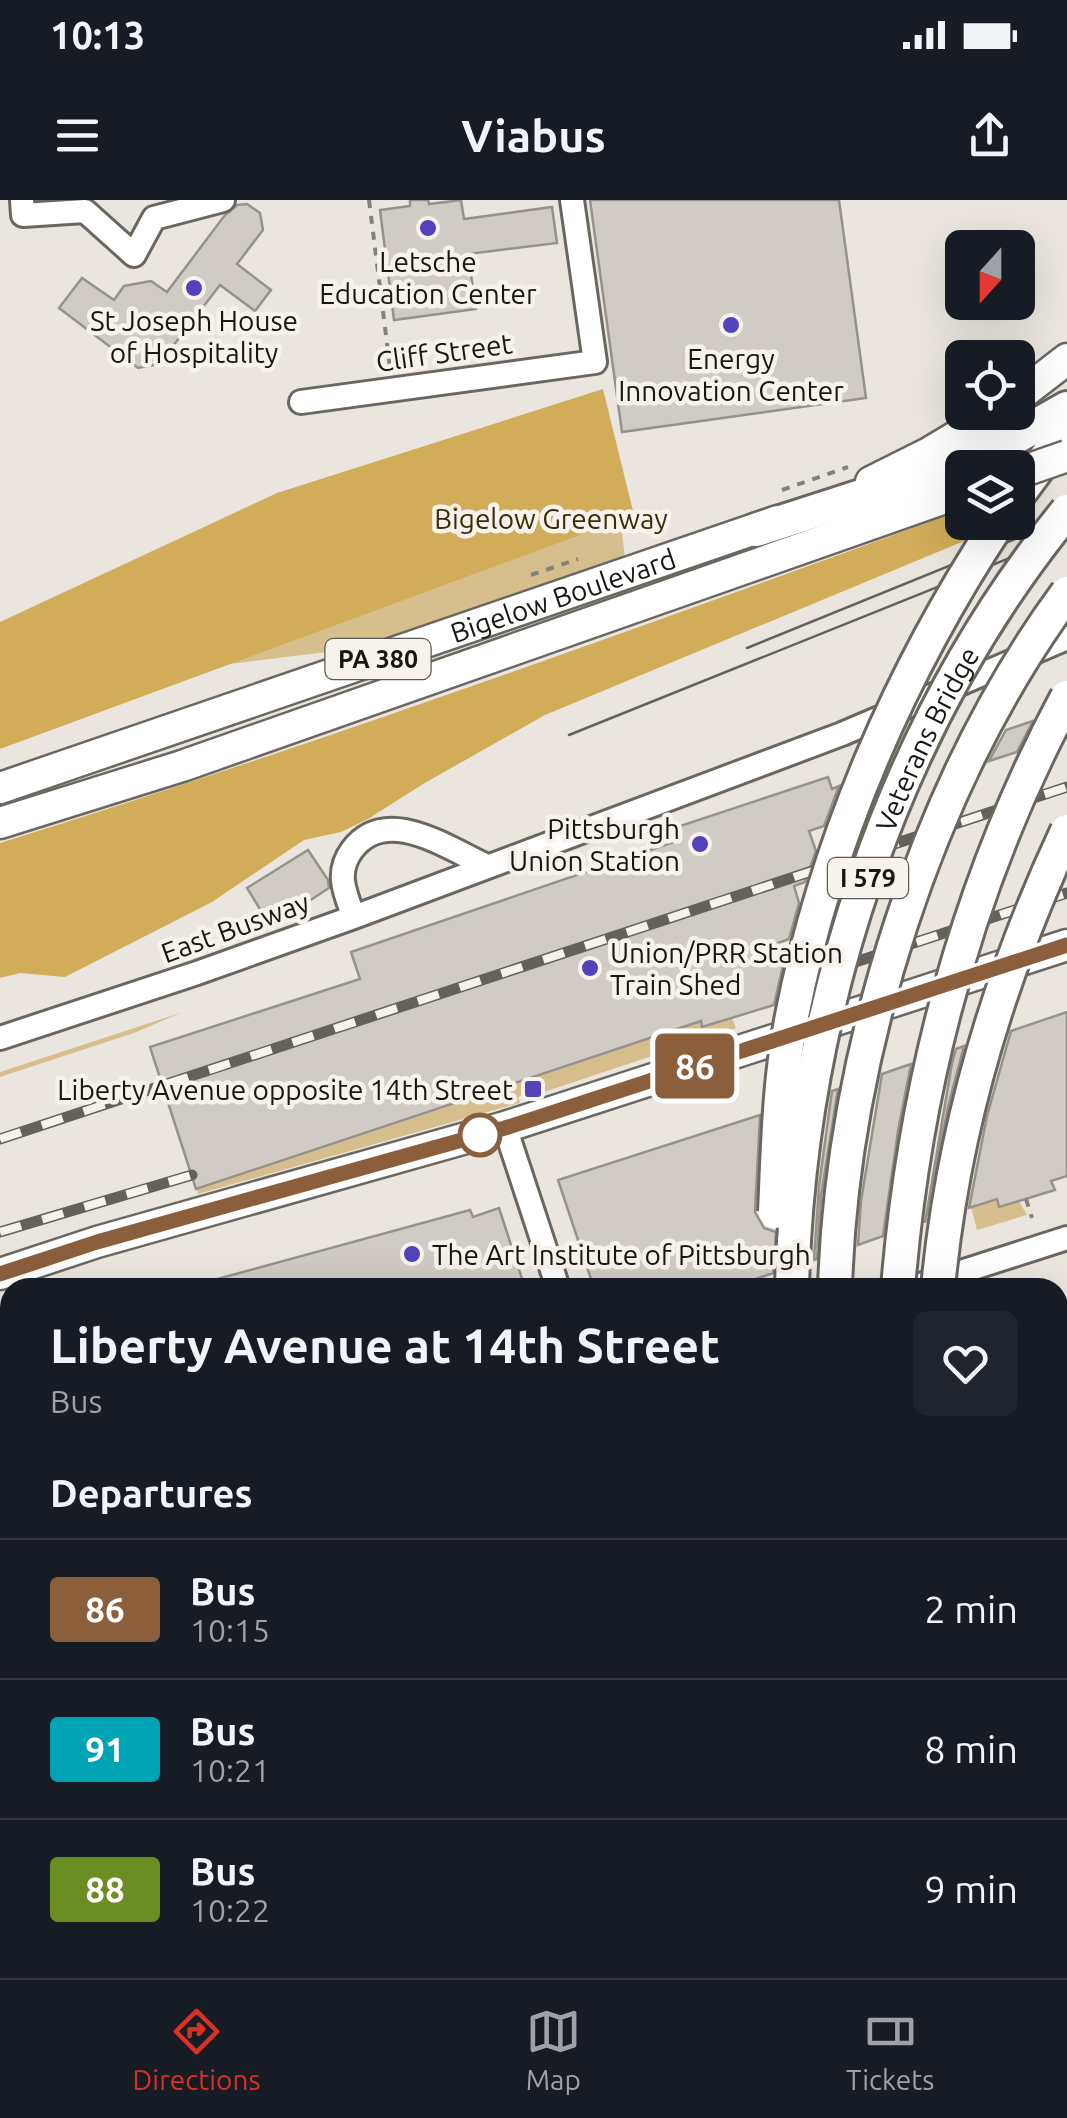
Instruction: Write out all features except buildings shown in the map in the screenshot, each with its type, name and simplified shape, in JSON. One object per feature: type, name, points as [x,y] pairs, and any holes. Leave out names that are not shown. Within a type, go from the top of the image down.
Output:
[{"type":"highway","points":[[1035,417],[1067,408]]},
{"type":"highway","points":[[1035,467],[1067,429]]},
{"type":"highway","points":[[756,530],[939,471],[997,430]]},
{"type":"highway","name":"Veterans Bridge","points":[[793,1278],[797,1192],[820,1042],[844,946],[873,863],[940,708],[1008,591],[1067,511]]},
{"type":"highway","points":[[774,1278],[779,1112],[792,1017],[816,918],[852,811],[889,721],[936,629],[989,540]]},
{"type":"highway","points":[[837,1278],[846,1162],[861,1080],[882,986],[914,886],[958,778],[1005,686],[1067,593]]},
{"type":"highway","points":[[899,1278],[916,1135],[947,992],[977,899],[1008,822],[1067,697]]},
{"type":"highway","points":[[939,1278],[961,1132],[985,1041],[1008,968],[1067,830]]},
{"type":"main road","points":[[1035,384],[1067,360]]},
{"type":"main road","points":[[1035,476],[1067,456]]},
{"type":"main road","name":"Bigelow Boulevard","points":[[0,823],[182,766],[945,498]]},
{"type":"main road","name":"Bigelow Boulevard","points":[[0,788],[756,530]]},
{"type":"main road","points":[[0,1274],[97,1242],[505,1128],[1067,945]]},
{"type":"street","points":[[22,200],[23,215],[84,211],[134,255],[154,218],[223,200]]},
{"type":"street","name":"Cliff Street","points":[[302,402],[595,362],[572,200]]},
{"type":"street","name":"East Busway","points":[[0,1038],[197,974],[354,917],[842,734],[1067,638]]},
{"type":"street","points":[[354,917],[344,891],[343,867],[359,842],[373,832],[387,828],[406,830],[487,866]]},
{"type":"street","points":[[505,1128],[555,1278]]},
{"type":"street","points":[[941,1278],[1067,1238]]},
{"type":"path","points":[[370,200],[390,367]]},
{"type":"path","points":[[1026,1199],[1032,1218]]},
{"type":"green space","points":[[603,389],[634,515],[0,749],[0,622],[277,493]]},
{"type":"green space","name":"Bigelow Greenway","points":[[608,408],[625,559],[367,647],[196,668]]},
{"type":"green space","points":[[945,516],[945,540],[967,540],[545,715],[368,819],[341,832],[304,840],[212,902],[65,977],[20,973],[0,978],[0,843],[363,724]]},
{"type":"green space","points":[[183,1012],[134,1033],[0,1077],[0,1072]]},
{"type":"green space","points":[[732,1018],[736,1028],[541,1093],[537,1085],[518,1097],[520,1103],[198,1194],[197,1189],[701,1021],[703,1027]]},
{"type":"green space","points":[[997,1199],[1000,1207],[1019,1201],[1027,1215],[977,1230],[971,1207]]},
{"type":"tram line","points":[[747,648],[1067,518]]},
{"type":"tram line","points":[[569,735],[1067,535]]},
{"type":"railway","points":[[0,1139],[1067,787]]},
{"type":"railway","points":[[791,983],[1067,893]]},
{"type":"railway","points":[[0,1232],[192,1175]]},
{"type":"bus line","name":"86","points":[[0,1274],[97,1242],[505,1128],[1067,945]]},
{"type":"place","name":"Letsche Education Center","points":[[428,228]]},
{"type":"place","name":"St Joseph House of Hospitality","points":[[194,288]]},
{"type":"place","name":"Energy Innovation Center","points":[[731,325]]},
{"type":"place","name":"Pittsburgh Union Station","points":[[700,844]]},
{"type":"place","name":"Union/PRR Station Train Shed","points":[[590,968]]},
{"type":"place","name":"Liberty Avenue opposite 14th Street","points":[[533,1089]]},
{"type":"place","name":"The Art Institute of Pittsburgh","points":[[412,1254]]}]
